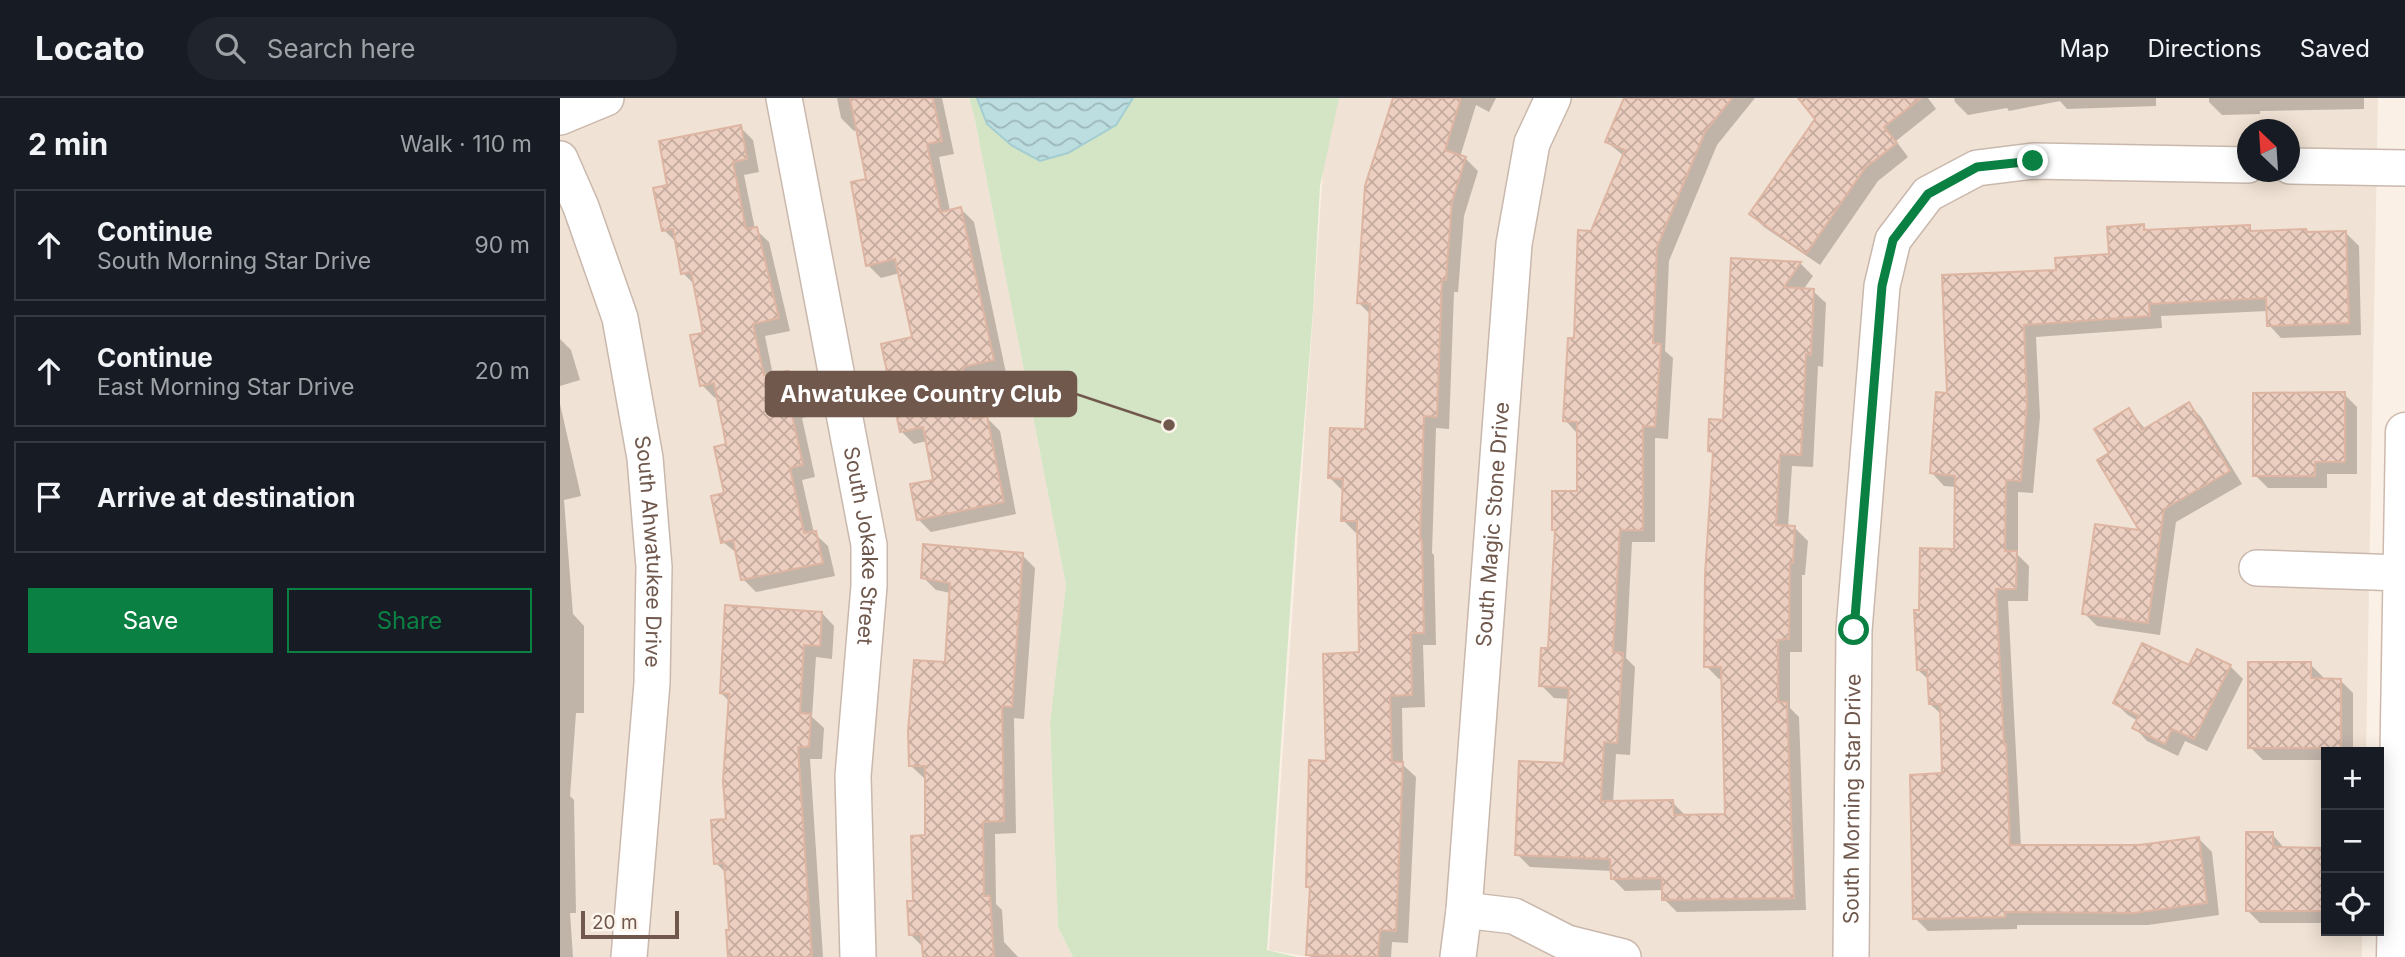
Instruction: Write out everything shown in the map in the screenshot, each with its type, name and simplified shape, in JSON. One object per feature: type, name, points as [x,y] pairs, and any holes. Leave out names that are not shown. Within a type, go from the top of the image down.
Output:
[{"type":"street","points":[[560,117],[606,98]]},
{"type":"street","name":"South Jokake Street","points":[[784,98],[869,545],[869,586],[853,776],[858,957]]},
{"type":"street","name":"South Magic Stone Drive","points":[[1458,957],[1464,910],[1514,244],[1532,143],[1553,98]]},
{"type":"street","name":"South Ahwatukee Drive","points":[[560,159],[581,207],[620,318],[645,458],[654,567],[652,682],[629,957]]},
{"type":"street","name":"South Morning Star Drive","points":[[1851,957],[1854,630],[1882,286],[1893,240],[1928,194],[1977,167],[2033,161],[2237,165]]},
{"type":"street","points":[[2300,166],[2405,168]]},
{"type":"street","points":[[2396,957],[2405,432]]},
{"type":"street","points":[[2257,568],[2402,573]]},
{"type":"street","points":[[1464,910],[1514,916],[1567,943],[1623,957]]},
{"type":"shaded area","points":[[560,98],[969,98],[1066,585],[1050,723],[1058,927],[1073,957],[560,957]]},
{"type":"shaded area","points":[[1328,98],[2378,98],[2366,747],[2321,747],[2321,936],[2362,936],[2362,957],[1310,957],[1269,950]]},
{"type":"green space","points":[[969,98],[1339,98],[1320,186],[1267,950],[1297,957],[1073,957],[1058,927],[1050,723],[1066,585]]},
{"type":"water","points":[[977,98],[1133,98],[1116,125],[1068,153],[1040,161],[1011,145],[987,124]]},
{"type":"building","points":[[850,98],[933,98],[942,141],[927,144],[941,212],[961,207],[994,360],[963,367],[973,419],[987,416],[1004,502],[917,520],[910,484],[933,480],[923,427],[900,432],[881,344],[912,337],[895,259],[866,266],[851,182],[866,179]]},
{"type":"building","points":[[1393,98],[1461,98],[1445,150],[1466,157],[1452,202],[1446,280],[1442,280],[1437,417],[1424,416],[1420,540],[1424,633],[1411,633],[1412,695],[1390,696],[1392,762],[1403,762],[1396,931],[1380,930],[1378,957],[1306,955],[1310,887],[1306,887],[1309,760],[1326,761],[1323,654],[1359,652],[1357,521],[1341,521],[1343,479],[1328,478],[1330,428],[1365,429],[1370,304],[1357,303],[1365,186]]},
{"type":"building","points":[[1624,98],[1732,98],[1705,132],[1657,247],[1653,343],[1661,344],[1655,427],[1643,426],[1643,530],[1620,530],[1613,652],[1623,653],[1617,743],[1604,742],[1601,801],[1673,800],[1674,815],[1725,814],[1721,667],[1704,667],[1705,575],[1713,452],[1708,451],[1709,419],[1723,420],[1731,258],[1801,262],[1784,287],[1814,289],[1811,355],[1806,354],[1801,455],[1780,454],[1776,525],[1795,526],[1793,563],[1790,563],[1789,639],[1778,640],[1778,702],[1787,702],[1794,898],[1662,900],[1662,878],[1611,879],[1610,859],[1515,855],[1519,761],[1564,763],[1569,688],[1539,686],[1541,648],[1548,648],[1555,530],[1552,530],[1552,491],[1577,491],[1577,422],[1563,421],[1568,338],[1574,338],[1578,230],[1591,231],[1625,150],[1605,142]]},
{"type":"building","points":[[1798,98],[1921,98],[1884,127],[1897,143],[1865,168],[1806,254],[1749,214],[1815,119]]},
{"type":"building","points":[[741,125],[747,159],[733,162],[746,229],[757,227],[779,318],[753,324],[764,375],[788,371],[795,404],[790,405],[803,465],[790,468],[804,533],[816,531],[823,563],[741,580],[733,540],[721,543],[711,496],[724,493],[714,447],[726,444],[714,383],[700,386],[690,335],[703,333],[691,272],[681,274],[673,229],[662,231],[653,188],[667,185],[659,141]]},
{"type":"building","points":[[2144,224],[2144,230],[2250,225],[2250,231],[2346,231],[2349,323],[2267,326],[2266,298],[2149,304],[2150,316],[2024,325],[2027,403],[2021,481],[2006,480],[2005,551],[2017,551],[2016,589],[1996,589],[2010,845],[2139,845],[2199,837],[2207,903],[2134,913],[2005,912],[2005,917],[1913,919],[1910,775],[1942,773],[1940,704],[1929,704],[1927,670],[1917,670],[1914,610],[1919,610],[1920,548],[1954,549],[1955,476],[1930,473],[1936,392],[1947,393],[1942,275],[2056,270],[2055,258],[2109,254],[2107,227]]},
{"type":"building","points":[[2345,392],[2345,462],[2315,462],[2315,476],[2253,476],[2253,393]]},
{"type":"building","points":[[2189,402],[2230,471],[2164,509],[2148,623],[2082,614],[2095,524],[2139,530],[2097,460],[2109,453],[2094,429],[2129,408],[2142,430]]},
{"type":"building","points":[[923,544],[1023,553],[1012,707],[1002,706],[1004,821],[983,822],[984,896],[990,896],[994,957],[923,957],[921,934],[909,935],[907,901],[913,901],[911,836],[925,835],[925,766],[909,766],[908,731],[914,660],[945,662],[950,583],[921,578]]},
{"type":"building","points":[[725,605],[822,612],[820,646],[804,645],[800,713],[811,714],[809,747],[798,747],[812,957],[728,957],[726,930],[729,930],[724,863],[714,864],[711,820],[726,819],[723,781],[729,694],[720,693]]},
{"type":"building","points":[[2142,643],[2189,665],[2197,649],[2231,665],[2194,739],[2172,729],[2165,744],[2132,728],[2139,716],[2113,703]]},
{"type":"building","points":[[2248,662],[2311,662],[2311,678],[2341,679],[2341,747],[2248,748]]},
{"type":"building","points":[[2246,832],[2273,832],[2273,847],[2321,848],[2321,911],[2246,911]]},
{"type":"place","name":"Ahwatukee Country Club","points":[[1169,425]]},
{"type":"route","points":[[1854,630],[1882,286],[1893,240],[1928,194],[1977,167],[2033,161]]}]
